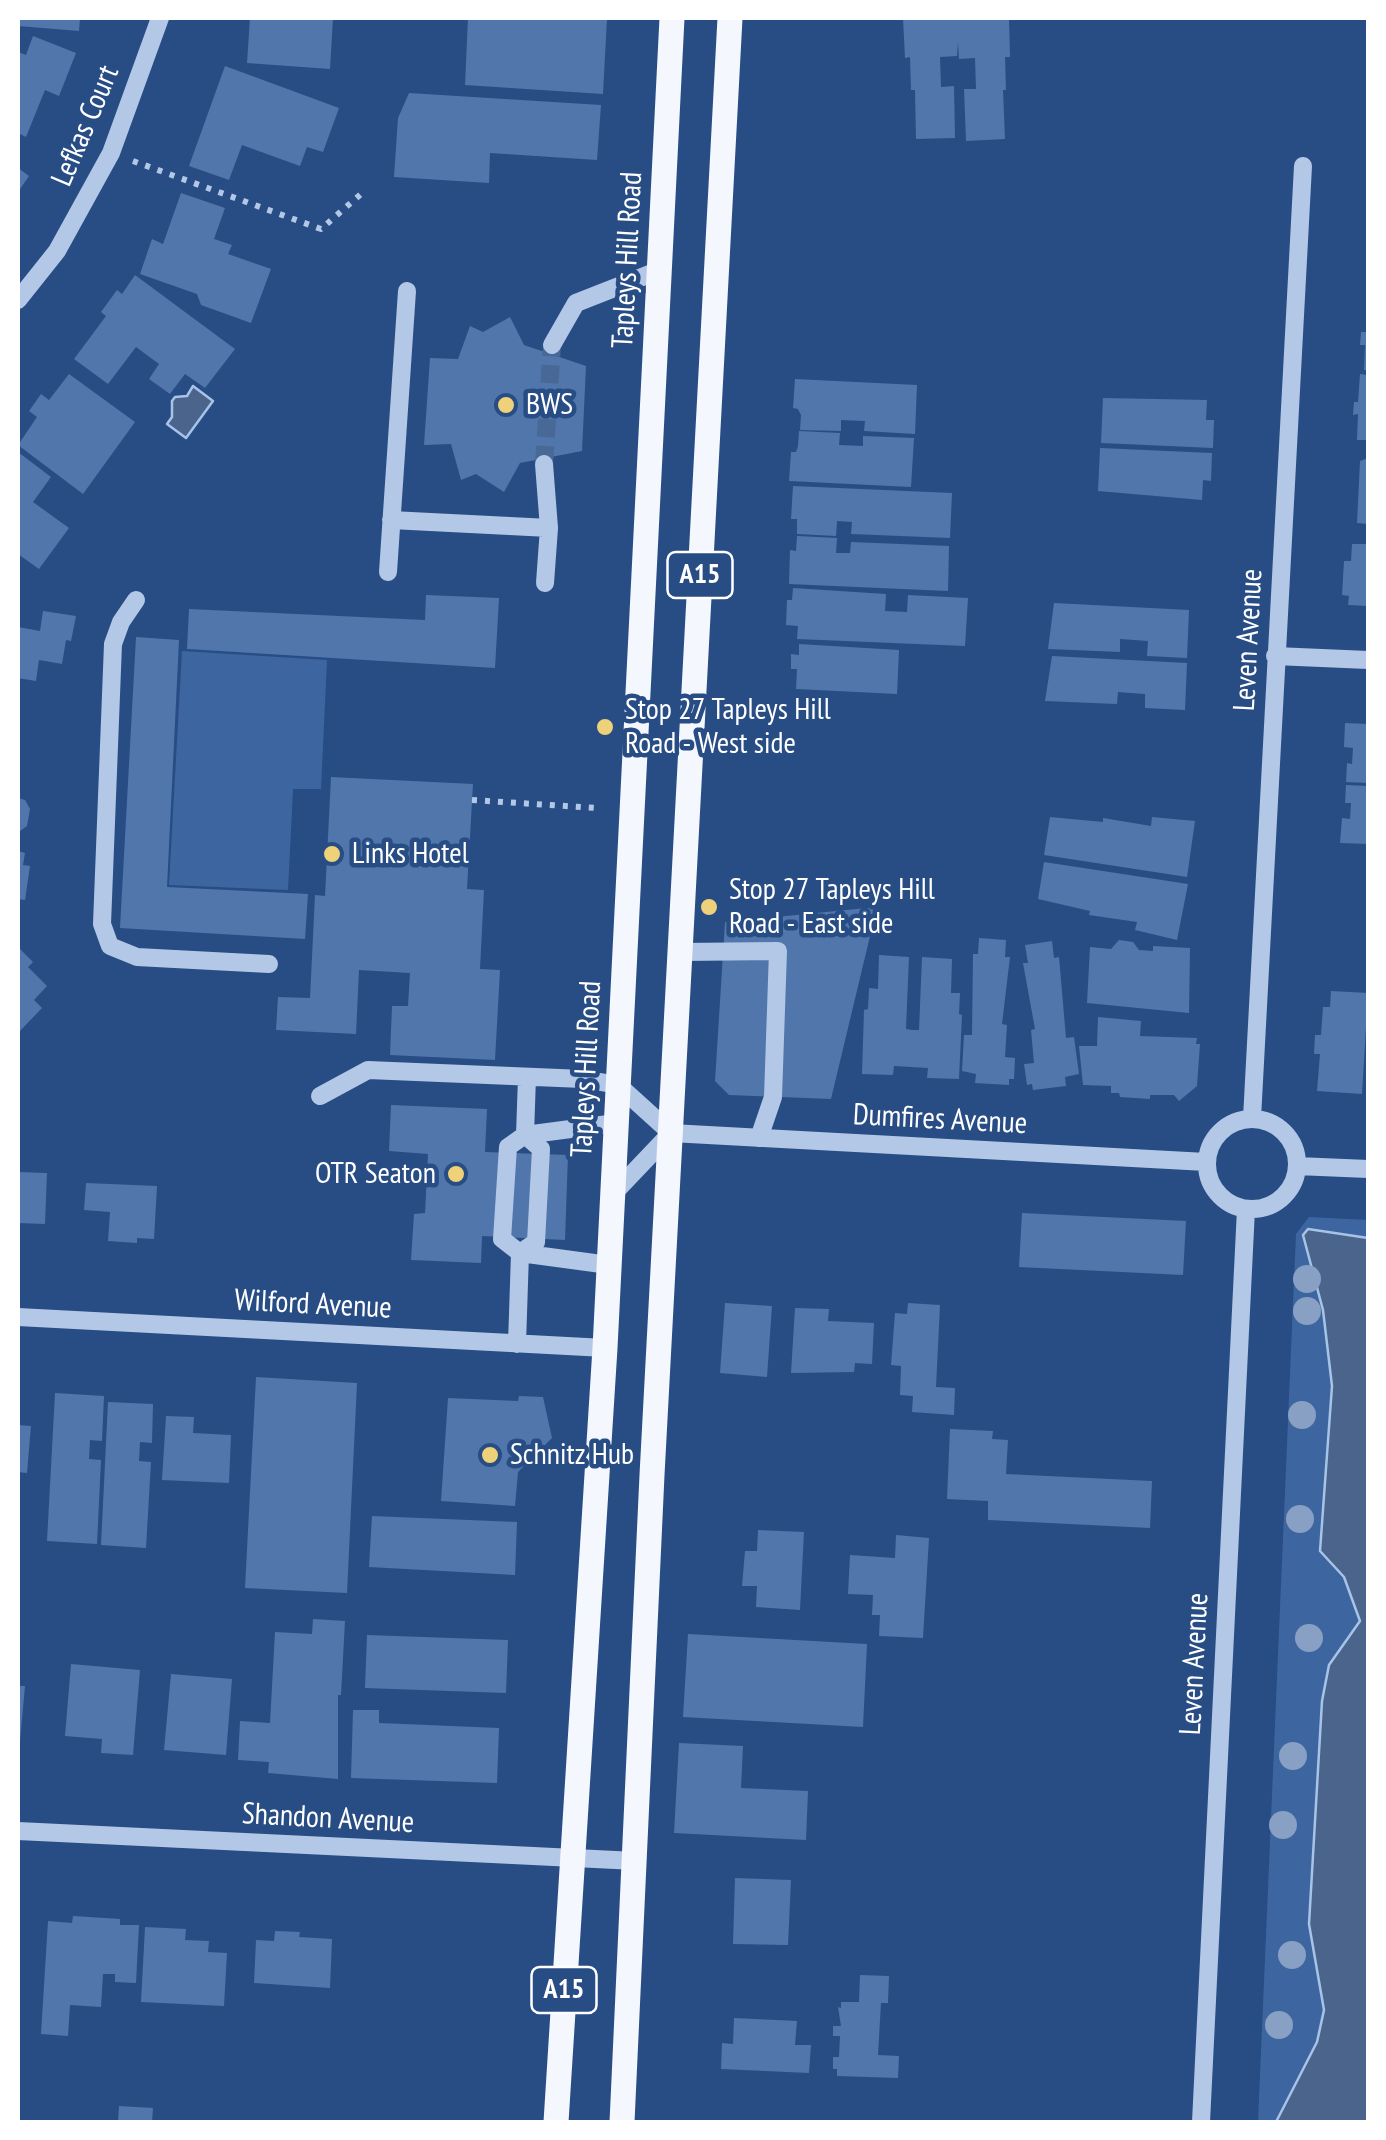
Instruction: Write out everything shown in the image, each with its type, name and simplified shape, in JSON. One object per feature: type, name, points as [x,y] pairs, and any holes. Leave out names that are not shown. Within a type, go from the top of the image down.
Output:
[{"type":"main road","name":"Tapleys Hill Road","points":[[556,2122],[614,1194],[672,18]]},
{"type":"main road","name":"A15","points":[[622,2122],[730,18]]},
{"type":"street","name":"Lefkas Court","points":[[18,300],[57,251],[111,153],[160,18]]},
{"type":"street","name":"Leven Avenue","points":[[1252,1118],[1303,166]]},
{"type":"street","points":[[552,345],[576,302],[660,270]]},
{"type":"street","points":[[388,572],[407,291]]},
{"type":"street","points":[[544,464],[549,528],[545,583]]},
{"type":"street","points":[[391,520],[549,528]]},
{"type":"street","points":[[136,600],[121,622],[113,644],[102,924],[110,946],[138,958],[269,964]]},
{"type":"street","points":[[1275,656],[1368,660]]},
{"type":"street","points":[[680,952],[778,951],[773,1098],[759,1138]]},
{"type":"street","points":[[320,1096],[368,1070],[583,1079],[618,1085],[671,1132],[614,1194]]},
{"type":"street","points":[[525,1135],[526,1077]]},
{"type":"street","points":[[1252,1118],[1280,1128],[1290,1139],[1297,1166],[1294,1181],[1275,1203],[1246,1208],[1222,1198],[1207,1175],[1206,1162],[1216,1136],[1226,1126],[1252,1118]]},
{"type":"street","points":[[610,1265],[520,1252],[502,1240],[508,1147],[525,1135],[616,1123]]},
{"type":"street","name":"Dumfires Avenue","points":[[671,1132],[1206,1162]]},
{"type":"street","points":[[520,1252],[536,1242],[542,1149],[525,1135]]},
{"type":"street","points":[[1297,1166],[1368,1170]]},
{"type":"street","name":"Leven Avenue","points":[[1201,2122],[1246,1208]]},
{"type":"street","points":[[517,1344],[520,1252]]},
{"type":"street","name":"Wilford Avenue","points":[[18,1317],[605,1348]]},
{"type":"street","name":"Shandon Avenue","points":[[18,1832],[636,1861]]},
{"type":"path","points":[[111,153],[321,228],[361,194]]},
{"type":"path","points":[[472,800],[597,808]]},
{"type":"shaded area","points":[[193,386],[213,401],[186,438],[167,424],[172,417],[172,401],[187,396]]},
{"type":"shaded area","points":[[182,651],[327,660],[321,789],[293,789],[288,890],[169,885]]},
{"type":"shaded area","points":[[1309,1217],[1368,1220],[1368,2122],[1258,2122],[1296,1234]]},
{"type":"shaded area","points":[[1308,1229],[1368,1238],[1368,2122],[1276,2122],[1317,2042],[1324,2010],[1309,1924],[1322,1701],[1329,1665],[1360,1621],[1344,1577],[1320,1551],[1332,1386],[1323,1310],[1303,1235]]},
{"type":"building","points":[[18,18],[80,18],[79,31],[18,26]]},
{"type":"building","points":[[250,18],[333,18],[330,69],[247,63]]},
{"type":"building","points":[[468,18],[607,18],[603,94],[465,85]]},
{"type":"building","points":[[903,18],[1009,18],[1010,57],[1005,57],[1003,90],[1005,139],[966,141],[964,89],[976,89],[975,58],[959,59],[958,42],[957,56],[940,57],[941,87],[954,86],[955,138],[916,139],[915,90],[911,90],[910,57],[905,58]]},
{"type":"building","points":[[33,36],[76,53],[59,96],[45,90],[26,137],[18,133],[18,52],[26,55]]},
{"type":"building","points":[[225,66],[339,108],[323,152],[307,147],[300,166],[242,145],[229,180],[189,166]]},
{"type":"building","points":[[409,93],[601,105],[597,160],[490,153],[489,183],[394,177],[398,118]]},
{"type":"building","points":[[18,168],[29,176],[18,192]]},
{"type":"building","points":[[181,193],[225,208],[214,239],[232,245],[228,254],[271,269],[251,323],[201,305],[197,294],[140,274],[152,239],[163,244]]},
{"type":"building","points":[[135,275],[235,349],[205,388],[185,374],[170,394],[149,379],[159,364],[136,347],[108,384],[74,359],[106,316],[101,312],[117,290],[122,294]]},
{"type":"building","name":"BWS","points":[[510,317],[524,345],[586,366],[582,451],[520,463],[504,492],[476,474],[461,480],[451,444],[424,445],[430,358],[458,359],[470,326],[483,332]]},
{"type":"building","points":[[1361,332],[1368,332],[1368,370],[1364,370]]},
{"type":"building","points":[[69,374],[135,422],[83,494],[18,445],[37,417],[29,411],[41,394],[49,400]]},
{"type":"building","points":[[1360,374],[1368,375],[1368,440],[1357,440],[1358,414],[1353,415]]},
{"type":"building","points":[[795,379],[917,385],[915,434],[864,431],[865,421],[841,420],[841,431],[800,430],[801,415],[793,408]]},
{"type":"building","points":[[1103,398],[1207,400],[1206,420],[1214,420],[1213,448],[1101,443]]},
{"type":"building","points":[[799,431],[840,433],[839,445],[863,446],[863,436],[914,438],[911,487],[789,481],[791,452],[796,452]]},
{"type":"building","points":[[1100,448],[1212,453],[1211,481],[1203,480],[1202,500],[1098,491]]},
{"type":"building","points":[[18,452],[51,477],[33,502],[69,528],[39,569],[18,554]]},
{"type":"building","points":[[1368,458],[1368,524],[1357,523],[1360,461]]},
{"type":"building","points":[[793,486],[952,493],[950,538],[851,534],[852,522],[837,521],[836,536],[797,534],[797,519],[791,519]]},
{"type":"building","points":[[797,536],[837,538],[836,553],[850,553],[851,542],[949,546],[948,591],[789,584],[790,550],[796,551]]},
{"type":"building","points":[[1352,544],[1368,544],[1368,606],[1348,605],[1349,596],[1342,595],[1344,561],[1351,561]]},
{"type":"building","points":[[793,588],[886,594],[885,611],[907,612],[908,595],[968,598],[965,646],[797,639],[798,626],[786,625],[787,600],[792,600]]},
{"type":"building","points":[[426,595],[499,598],[495,668],[187,649],[189,609],[425,620]]},
{"type":"building","points":[[1054,603],[1189,610],[1187,658],[1147,656],[1148,641],[1120,639],[1120,652],[1048,649]]},
{"type":"building","points":[[43,611],[76,616],[71,641],[66,640],[62,664],[39,660],[36,681],[18,678],[18,627],[40,631]]},
{"type":"building","points":[[136,637],[179,640],[167,887],[308,894],[305,939],[120,928]]},
{"type":"building","points":[[799,644],[899,650],[897,694],[796,689],[797,669],[791,669],[791,654],[799,655]]},
{"type":"building","points":[[1052,656],[1187,663],[1185,710],[1145,708],[1145,694],[1118,692],[1117,704],[1045,701]]},
{"type":"building","points":[[1345,723],[1368,724],[1368,783],[1346,782],[1353,748],[1344,747]]},
{"type":"building","points":[[331,777],[473,784],[467,889],[484,890],[480,969],[500,970],[495,1060],[390,1055],[392,1006],[408,1006],[410,973],[359,970],[356,1034],[276,1030],[278,997],[310,998],[315,895],[325,896]]},
{"type":"building","points":[[1346,785],[1368,786],[1368,844],[1340,843],[1342,818],[1350,819],[1351,803],[1345,803]]},
{"type":"building","points":[[18,798],[25,800],[30,809],[27,826],[20,831],[18,831]]},
{"type":"building","points":[[1050,817],[1103,822],[1103,818],[1151,826],[1152,817],[1195,821],[1187,877],[1044,855]]},
{"type":"building","points":[[18,851],[25,853],[23,865],[30,866],[25,900],[18,899]]},
{"type":"building","points":[[1044,862],[1188,884],[1177,940],[1135,930],[1137,922],[1089,915],[1090,911],[1038,899]]},
{"type":"building","points":[[877,907],[831,1099],[729,1095],[715,1081],[725,922]]},
{"type":"building","points":[[979,938],[1006,940],[1005,957],[1010,957],[1002,1024],[1007,1025],[1005,1057],[1015,1058],[1014,1079],[1009,1079],[1009,1085],[975,1083],[976,1074],[962,1071],[964,1035],[972,1035],[973,954],[978,954]]},
{"type":"building","points":[[1119,940],[1133,942],[1139,950],[1153,951],[1153,946],[1190,948],[1189,1013],[1087,1003],[1090,947],[1111,949]]},
{"type":"building","points":[[1052,941],[1054,958],[1059,957],[1066,1038],[1074,1037],[1079,1074],[1065,1077],[1066,1086],[1033,1090],[1032,1084],[1027,1085],[1024,1064],[1034,1063],[1031,1030],[1035,1029],[1023,963],[1028,963],[1025,945]]},
{"type":"building","points":[[18,947],[33,962],[28,967],[47,986],[34,1000],[42,1008],[18,1033]]},
{"type":"building","points":[[879,955],[909,957],[906,1029],[912,1030],[919,1030],[922,957],[952,959],[951,993],[960,993],[962,1015],[959,1079],[927,1078],[928,1068],[894,1066],[893,1075],[862,1074],[864,1010],[868,1009],[869,988],[878,989]]},
{"type":"building","points":[[1331,991],[1368,993],[1362,1094],[1317,1091],[1320,1054],[1314,1054],[1315,1035],[1321,1035],[1323,1007],[1330,1007]]},
{"type":"building","points":[[1098,1017],[1141,1021],[1140,1036],[1197,1038],[1197,1086],[1179,1101],[1174,1095],[1150,1095],[1150,1099],[1120,1097],[1119,1093],[1111,1093],[1111,1086],[1083,1085],[1079,1046],[1097,1046]]},
{"type":"building","name":"OTR Seaton","points":[[391,1105],[487,1109],[485,1152],[568,1155],[565,1240],[482,1236],[481,1263],[411,1260],[414,1214],[425,1213],[428,1154],[389,1151]]},
{"type":"building","points":[[18,1172],[47,1173],[45,1224],[18,1223]]},
{"type":"building","points":[[86,1183],[157,1186],[154,1239],[137,1238],[137,1243],[108,1241],[110,1212],[84,1210]]},
{"type":"building","points":[[1022,1213],[1186,1221],[1183,1275],[1019,1267]]},
{"type":"building","points":[[725,1303],[772,1306],[767,1377],[720,1373]]},
{"type":"building","points":[[908,1303],[940,1305],[936,1387],[955,1388],[954,1415],[912,1412],[913,1396],[900,1395],[901,1366],[891,1365],[895,1313],[907,1314]]},
{"type":"building","points":[[795,1308],[829,1309],[828,1321],[874,1323],[872,1364],[855,1363],[854,1372],[791,1373]]},
{"type":"building","points":[[256,1377],[357,1383],[347,1593],[245,1588]]},
{"type":"building","points":[[55,1393],[104,1396],[102,1441],[90,1440],[89,1459],[101,1460],[97,1544],[47,1541]]},
{"type":"building","name":"Schnitz Hub","points":[[519,1396],[543,1397],[552,1438],[518,1472],[515,1506],[441,1501],[448,1398],[518,1401]]},
{"type":"building","points":[[108,1402],[153,1404],[152,1443],[140,1442],[139,1461],[151,1462],[146,1548],[101,1545]]},
{"type":"building","points":[[166,1416],[194,1417],[193,1433],[231,1435],[229,1483],[162,1480]]},
{"type":"building","points":[[18,1425],[31,1426],[27,1473],[18,1472]]},
{"type":"building","points":[[950,1429],[993,1431],[992,1439],[1008,1440],[1006,1474],[1152,1481],[1150,1528],[988,1520],[988,1501],[947,1499]]},
{"type":"building","points":[[372,1516],[517,1522],[515,1575],[369,1567]]},
{"type":"building","points":[[758,1530],[804,1532],[800,1610],[756,1607],[757,1586],[742,1586],[745,1551],[757,1551]]},
{"type":"building","points":[[896,1535],[929,1538],[923,1638],[879,1636],[880,1615],[872,1615],[873,1595],[848,1594],[850,1555],[895,1558]]},
{"type":"building","points":[[313,1619],[345,1621],[338,1695],[338,1779],[268,1773],[269,1762],[238,1760],[240,1721],[270,1723],[275,1632],[312,1634]]},
{"type":"building","points":[[688,1634],[867,1644],[863,1727],[683,1717]]},
{"type":"building","points":[[367,1635],[508,1640],[506,1693],[365,1688]]},
{"type":"building","points":[[71,1664],[140,1670],[133,1755],[101,1753],[102,1739],[65,1736]]},
{"type":"building","points":[[171,1674],[232,1679],[226,1755],[164,1750]]},
{"type":"building","points":[[18,1686],[25,1686],[20,1741],[18,1741]]},
{"type":"building","points":[[353,1710],[379,1710],[379,1723],[499,1728],[497,1783],[351,1778]]},
{"type":"building","points":[[679,1743],[743,1746],[741,1788],[808,1791],[806,1840],[674,1833]]},
{"type":"building","points":[[735,1878],[791,1880],[788,1945],[733,1944]]},
{"type":"building","points":[[73,1916],[120,1919],[120,1925],[139,1925],[136,1983],[115,1982],[115,1974],[103,1974],[101,2007],[70,2005],[68,2036],[41,2034],[48,1921],[72,1923]]},
{"type":"building","points":[[145,1927],[186,1929],[185,1940],[209,1941],[208,1952],[227,1953],[224,2006],[141,2002]]},
{"type":"building","points":[[275,1931],[332,1939],[330,1988],[254,1983],[256,1940],[274,1941]]},
{"type":"building","points":[[860,1975],[889,1976],[888,2003],[881,2003],[878,2055],[899,2056],[898,2078],[837,2076],[837,2069],[833,2069],[833,2057],[839,2057],[840,2036],[833,2036],[833,2026],[841,2026],[838,2007],[841,2008],[841,2002],[859,2002]]},
{"type":"building","points":[[734,2018],[797,2021],[795,2045],[811,2045],[809,2073],[721,2069],[722,2043],[733,2044]]},
{"type":"building","points":[[119,2106],[153,2108],[152,2122],[118,2122]]},
{"type":"tunnel","points":[[544,464],[552,345]]},
{"type":"place","name":"BWS","points":[[506,405]]},
{"type":"place","name":"Stop 27 Tapleys Hill Road - West side","points":[[605,727]]},
{"type":"place","name":"Links Hotel","points":[[332,854]]},
{"type":"place","name":"Stop 27 Tapleys Hill Road - East side","points":[[709,907]]},
{"type":"place","name":"OTR Seaton","points":[[456,1174]]},
{"type":"place","name":"Schnitz Hub","points":[[490,1455]]}]
